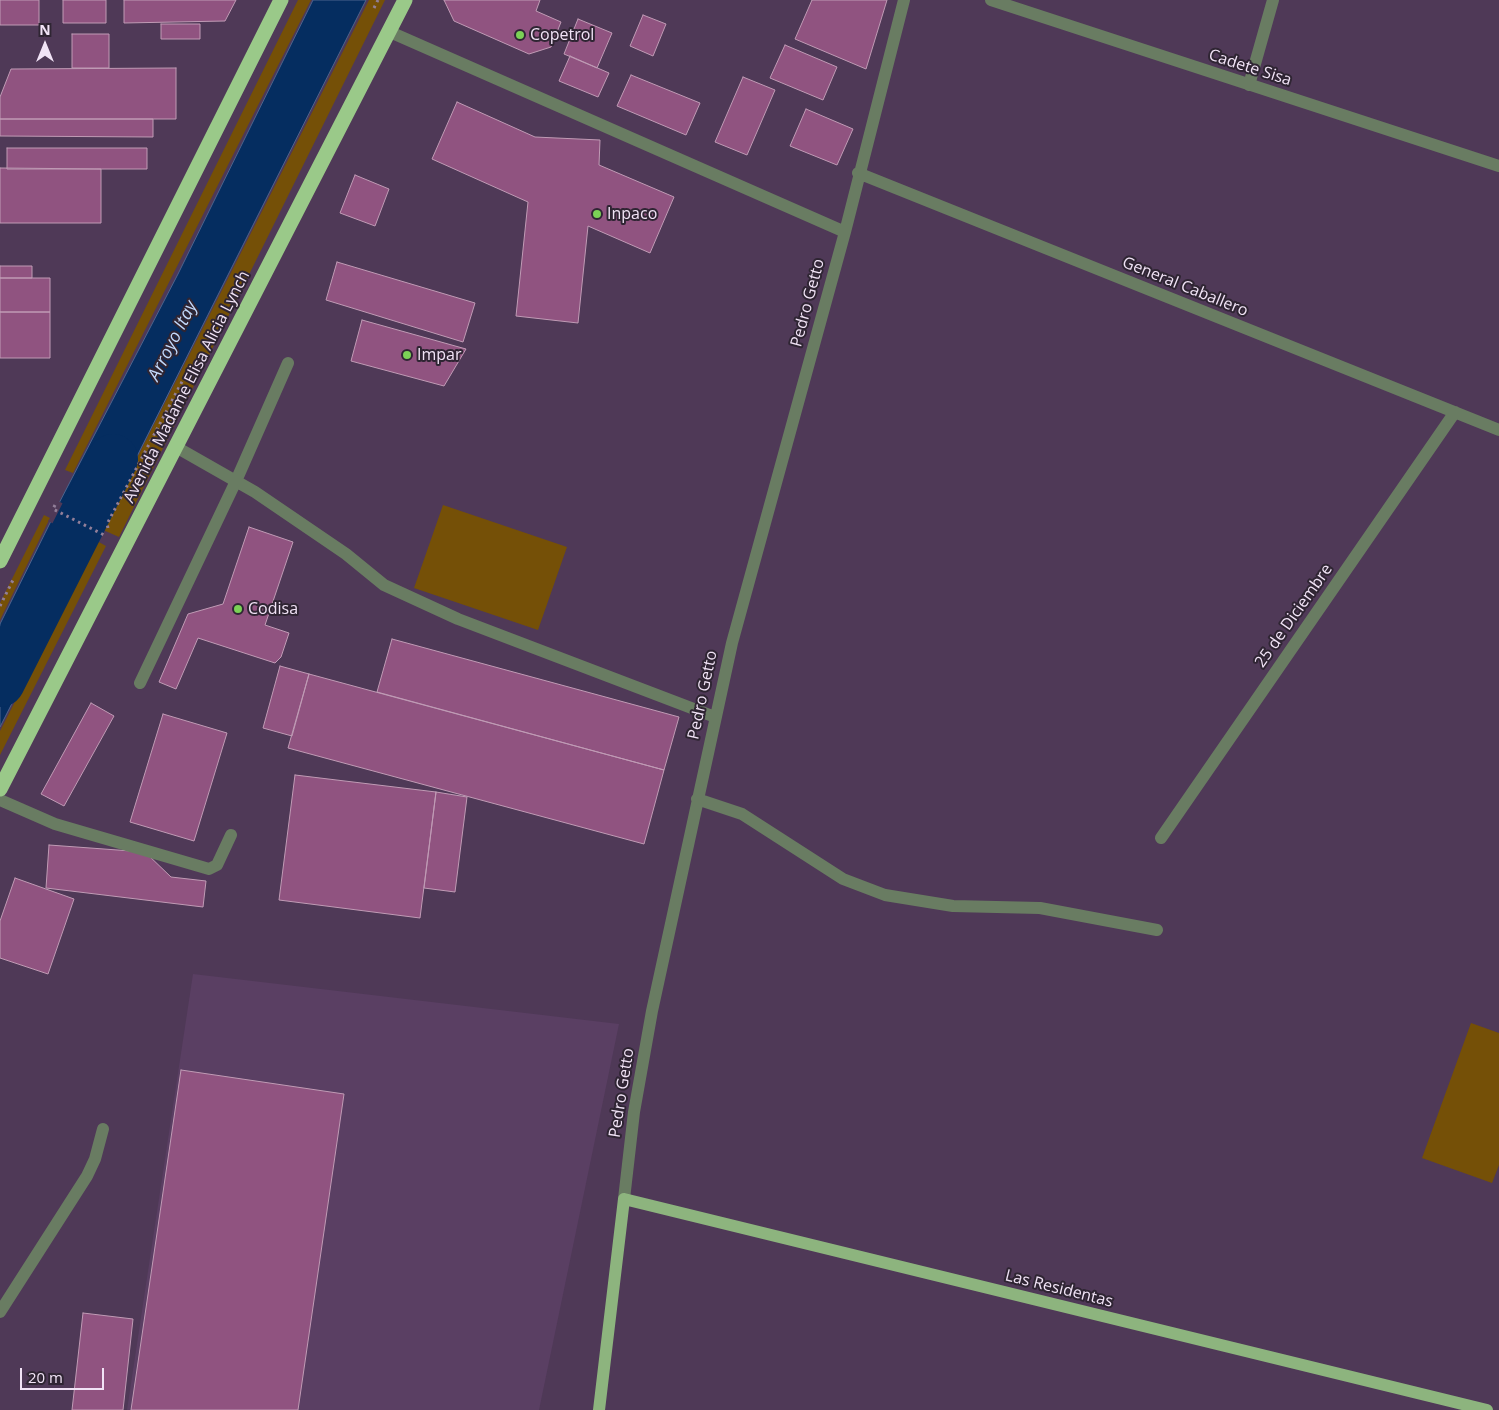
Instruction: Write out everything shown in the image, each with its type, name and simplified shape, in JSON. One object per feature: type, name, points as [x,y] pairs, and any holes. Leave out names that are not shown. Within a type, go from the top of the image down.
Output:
[{"type":"highway","points":[[0,560],[281,0]]},
{"type":"highway","name":"Avenida Madame Elisa Alicia Lynch","points":[[0,789],[405,0]]},
{"type":"main road","name":"Pedro Getto","points":[[599,1410],[624,1199]]},
{"type":"main road","name":"Las Residentas","points":[[624,1199],[1487,1410]]},
{"type":"street","name":"Pedro Getto","points":[[624,1199],[634,1112],[649,1029],[732,643],[845,232],[858,173],[904,0]]},
{"type":"street","name":"Cadete Sisa","points":[[991,0],[1499,166]]},
{"type":"street","points":[[1249,85],[1273,0]]},
{"type":"street","points":[[390,32],[845,232]]},
{"type":"street","name":"General Caballero","points":[[858,173],[1499,430]]},
{"type":"street","points":[[140,683],[236,481],[288,362]]},
{"type":"street","name":"25 de Diciembre","points":[[1161,838],[1455,412]]},
{"type":"street","points":[[176,447],[236,481],[346,554],[384,585],[458,619],[715,717]]},
{"type":"street","points":[[697,799],[742,814],[843,879],[885,895],[953,906],[1040,908],[1157,930]]},
{"type":"street","points":[[0,800],[55,824],[209,869],[217,866],[231,835]]},
{"type":"street","points":[[0,1312],[87,1176],[95,1160],[103,1129]]},
{"type":"path","points":[[53,509],[98,532]]},
{"type":"shaded area","points":[[298,0],[311,0],[73,473],[65,470]]},
{"type":"shaded area","points":[[369,0],[385,0],[119,537],[101,529]]},
{"type":"shaded area","points":[[443,505],[567,547],[538,630],[414,588]]},
{"type":"shaded area","points":[[44,515],[50,518],[0,620],[0,603]]},
{"type":"shaded area","points":[[97,541],[106,546],[0,755],[0,731]]},
{"type":"shaded area","points":[[193,974],[619,1024],[539,1410],[127,1410]]},
{"type":"shaded area","points":[[1471,1023],[1499,1033],[1499,1165],[1492,1183],[1422,1158]]},
{"type":"water","points":[[313,0],[366,0],[101,528],[92,524],[87,533],[96,538],[0,727],[0,624],[53,517],[86,533],[91,524],[57,507],[178,274]]},
{"type":"pier","points":[[58,501],[105,525],[101,531],[92,527],[90,532],[98,538],[95,545],[48,521],[54,514],[85,530],[88,525],[56,509]]},
{"type":"building","points":[[0,0],[39,0],[39,25],[0,25]]},
{"type":"building","points":[[63,0],[106,0],[106,23],[63,23]]},
{"type":"building","points":[[124,0],[236,0],[225,21],[124,23]]},
{"type":"building","name":"Copetrol","points":[[444,0],[540,0],[536,11],[561,22],[551,47],[529,54],[454,21]]},
{"type":"building","points":[[812,0],[887,0],[866,69],[795,39]]},
{"type":"building","points":[[643,15],[666,24],[653,56],[630,46]]},
{"type":"building","points":[[578,19],[612,33],[597,68],[564,54]]},
{"type":"building","points":[[161,24],[200,24],[200,39],[161,39]]},
{"type":"building","points":[[72,34],[109,34],[109,68],[72,68]]},
{"type":"building","points":[[785,45],[837,67],[823,100],[770,78]]},
{"type":"building","points":[[570,56],[609,73],[598,97],[559,81]]},
{"type":"building","points":[[176,68],[176,119],[0,119],[0,97],[11,69]]},
{"type":"building","points":[[631,75],[700,103],[686,135],[617,106]]},
{"type":"building","points":[[743,77],[775,90],[747,155],[715,142]]},
{"type":"building","name":"Inpaco","points":[[457,102],[535,137],[600,140],[599,165],[674,197],[650,253],[588,226],[578,323],[516,316],[528,202],[432,159]]},
{"type":"building","points":[[806,109],[853,129],[837,165],[790,146]]},
{"type":"building","points":[[0,119],[153,119],[153,137],[0,136]]},
{"type":"building","points":[[7,148],[147,148],[147,169],[7,169]]},
{"type":"building","points":[[0,168],[101,169],[101,223],[0,223]]},
{"type":"building","points":[[355,175],[389,189],[375,226],[340,213]]},
{"type":"building","points":[[337,262],[475,303],[463,342],[326,300]]},
{"type":"building","points":[[0,266],[32,266],[32,278],[0,278]]},
{"type":"building","points":[[0,278],[50,278],[50,312],[0,312]]},
{"type":"building","points":[[0,312],[50,312],[50,358],[0,358]]},
{"type":"building","name":"Impar","points":[[362,320],[466,349],[444,386],[351,361]]},
{"type":"building","name":"Codisa","points":[[249,527],[293,542],[265,625],[289,633],[281,657],[275,663],[198,638],[176,689],[159,682],[188,614],[223,604]]},
{"type":"building","points":[[392,639],[679,717],[664,770],[377,692]]},
{"type":"building","points":[[280,666],[309,674],[292,736],[263,728]]},
{"type":"building","points":[[309,674],[664,770],[644,844],[288,748]]},
{"type":"building","points":[[91,703],[114,716],[64,806],[41,794]]},
{"type":"building","points":[[163,714],[227,733],[194,841],[130,822]]},
{"type":"building","points":[[295,775],[436,792],[420,918],[279,900]]},
{"type":"building","points":[[436,792],[467,797],[455,892],[424,888]]},
{"type":"building","points":[[49,845],[145,852],[171,877],[206,881],[203,907],[46,888]]},
{"type":"building","points":[[15,878],[74,899],[48,974],[0,958],[0,921]]},
{"type":"building","points":[[181,1070],[344,1094],[298,1410],[131,1410]]},
{"type":"building","points":[[83,1313],[133,1319],[123,1410],[72,1410]]},
{"type":"waterway","name":"Arroyo Itay","points":[[0,682],[113,459]]},
{"type":"place","name":"Copetrol","points":[[520,35]]},
{"type":"place","name":"Inpaco","points":[[597,214]]},
{"type":"place","name":"Impar","points":[[407,355]]},
{"type":"place","name":"Codisa","points":[[238,609]]}]
